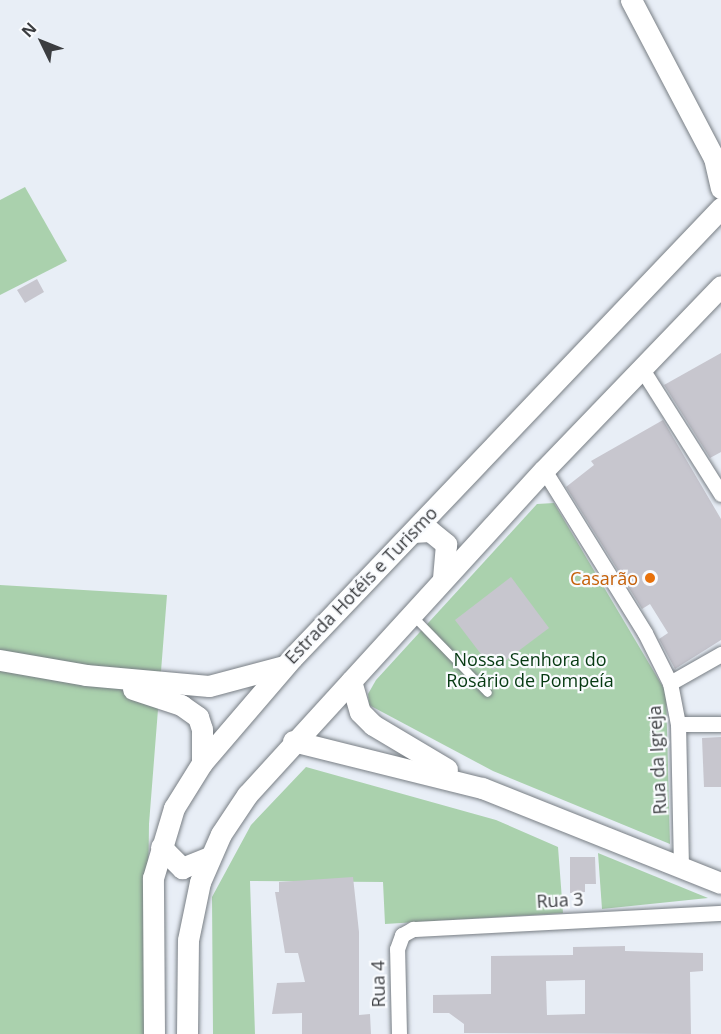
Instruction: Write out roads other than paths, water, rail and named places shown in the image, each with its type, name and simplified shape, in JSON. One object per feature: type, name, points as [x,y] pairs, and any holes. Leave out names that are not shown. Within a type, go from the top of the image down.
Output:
[{"type":"main road","points":[[631,0],[717,159],[721,188]]},
{"type":"main road","name":"Estrada Hotéis e Turismo","points":[[154,1034],[151,895],[160,847],[174,808],[202,763],[285,666],[721,208]]},
{"type":"main road","points":[[187,1034],[188,940],[209,857],[246,795],[293,741],[544,470],[721,286]]},
{"type":"main road","points":[[413,532],[430,531],[446,544],[443,580]]},
{"type":"main road","points":[[1,659],[86,675],[209,686],[285,666]]},
{"type":"main road","points":[[86,675],[190,710],[202,729],[202,763]]},
{"type":"main road","points":[[351,681],[360,712],[373,726],[482,788]]},
{"type":"main road","points":[[293,741],[482,788],[721,883]]},
{"type":"main road","points":[[160,847],[182,868],[209,857]]},
{"type":"street","points":[[642,369],[721,494]]},
{"type":"street","name":"Rua da Igreja","points":[[544,470],[645,633],[670,683],[678,724],[681,866]]},
{"type":"street","points":[[670,683],[721,654]]},
{"type":"street","points":[[678,724],[721,724]]},
{"type":"street","name":"Rua 3","points":[[402,935],[437,925],[721,913]]},
{"type":"street","name":"Rua 4","points":[[399,1034],[397,949],[402,935]]},
{"type":"lane","points":[[412,615],[488,693]]},
{"type":"place","name":"Casarão","points":[[650,578]]},
{"type":"park label","name":"Nossa Senhora do Rosário de Pompeía","points":[[530,670]]}]
